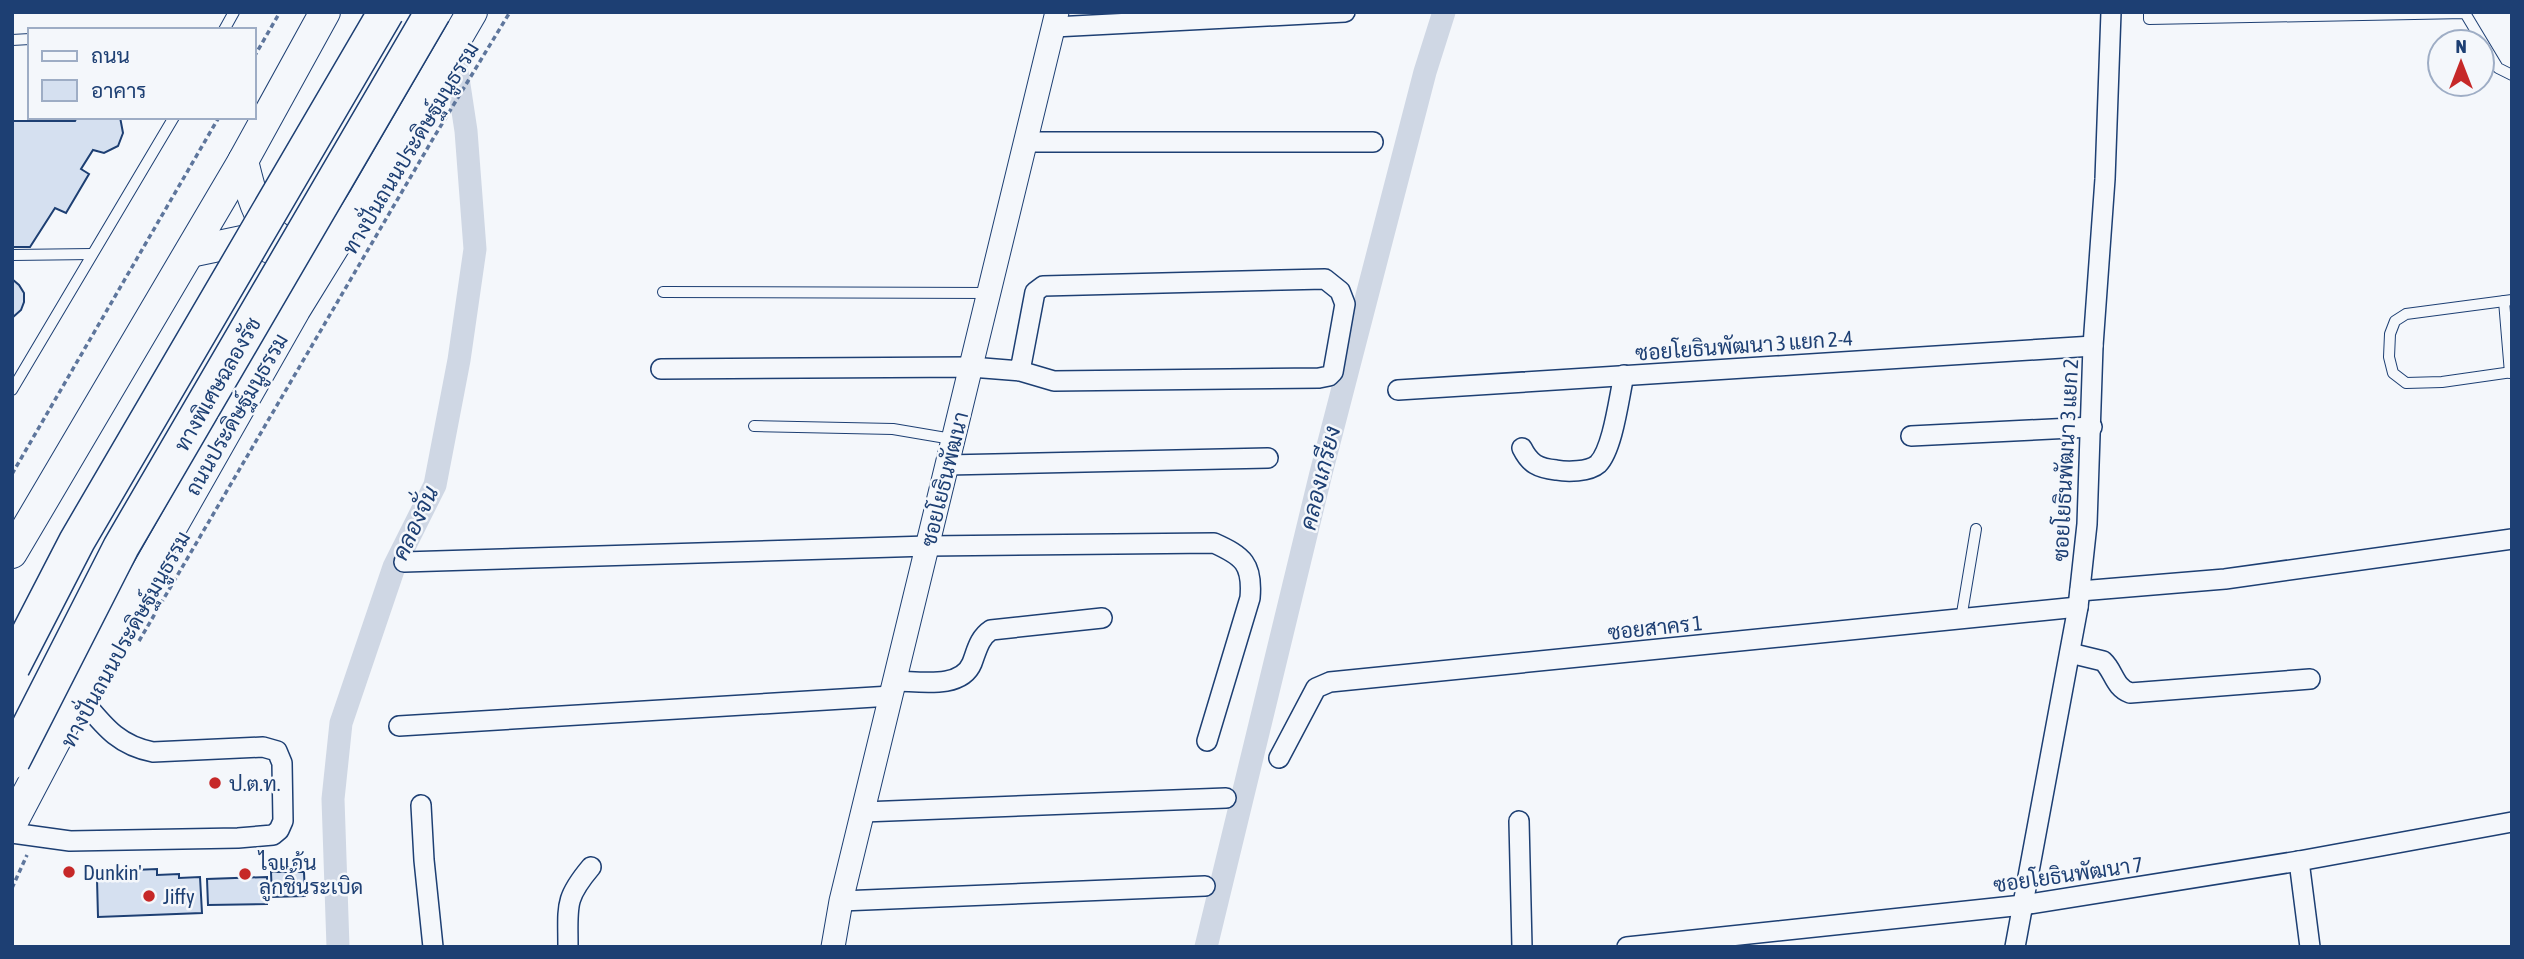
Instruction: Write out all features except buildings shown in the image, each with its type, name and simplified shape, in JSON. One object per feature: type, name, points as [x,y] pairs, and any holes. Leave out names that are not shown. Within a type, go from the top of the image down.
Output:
[{"type":"highway","name":"ทางพิเศษฉลองรัช","points":[[12,667],[77,541],[386,12]]},
{"type":"highway","name":"ทางพิเศษฉลองรัช","points":[[12,761],[121,547],[433,12]]},
{"type":"main road","points":[[12,553],[243,160],[259,116],[325,12]]},
{"type":"main road","name":"ถนนประดิษฐ์มนูธรรม","points":[[24,830],[79,696],[119,620],[295,310],[364,198],[472,12]]},
{"type":"main road","points":[[243,160],[259,215],[269,231],[294,245],[318,244],[364,198]]},
{"type":"main road","points":[[190,253],[252,239],[280,253],[299,271],[302,288],[295,310]]},
{"type":"street","points":[[1056,20],[1345,12]]},
{"type":"street","name":"ซอยโยธินพัฒนา 3 แยก 2","points":[[2015,947],[2070,653],[2087,524],[2093,346],[2105,179],[2111,12]]},
{"type":"street","name":"ซอยโยธินพัฒนา","points":[[833,947],[841,901],[1056,20]]},
{"type":"street","points":[[1025,142],[1373,142]]},
{"type":"street","points":[[661,369],[971,367],[1020,371],[1054,381],[1319,378],[1329,376],[1333,372],[1345,304],[1340,291],[1325,279],[1043,286],[1035,292],[1020,371]]},
{"type":"street","name":"ซอยโยธินพัฒนา 3 แยก 2-4","points":[[1398,390],[2093,346]]},
{"type":"street","points":[[1522,448],[1529,461],[1541,468],[1562,471],[1587,469],[1597,465],[1609,442],[1623,375]]},
{"type":"street","points":[[1911,436],[2092,427]]},
{"type":"street","points":[[947,465],[1268,458]]},
{"type":"street","name":"ซอยสาคร 1","points":[[1279,758],[1316,688],[1329,682],[1961,619],[2079,599],[2512,539]]},
{"type":"street","points":[[404,562],[928,546],[1214,543],[1239,554],[1252,578],[1250,597],[1207,741]]},
{"type":"street","points":[[399,726],[893,689],[946,681],[960,678],[969,670],[981,637],[991,630],[1102,618]]},
{"type":"street","points":[[2070,653],[2103,661],[2122,690],[2130,693],[2310,679]]},
{"type":"street","points":[[12,833],[24,830],[69,841],[238,838],[273,835],[279,831],[283,821],[282,763],[277,751],[263,747],[153,752],[140,750],[107,730],[79,696]]},
{"type":"street","points":[[863,812],[1226,798]]},
{"type":"street","points":[[421,805],[433,947]]},
{"type":"street","points":[[1519,821],[1522,947]]},
{"type":"street","name":"ซอยโยธินพัฒนา 7","points":[[1629,947],[2023,905],[2299,861],[2512,822]]},
{"type":"street","points":[[2299,861],[2310,947]]},
{"type":"street","points":[[568,947],[568,905],[573,888],[591,867]]},
{"type":"street","points":[[841,901],[1205,886]]},
{"type":"lane","points":[[225,28],[234,12]]},
{"type":"lane","points":[[2149,15],[2465,13],[2498,68],[2512,75]]},
{"type":"lane","points":[[12,390],[173,119]]},
{"type":"lane","points":[[12,255],[92,254]]},
{"type":"lane","points":[[663,292],[989,293]]},
{"type":"lane","points":[[2508,300],[2511,372],[2442,382],[2406,383],[2393,373],[2389,357],[2390,334],[2395,321],[2406,314],[2508,300]]},
{"type":"lane","points":[[754,426],[893,429],[954,439]]},
{"type":"lane","points":[[1961,619],[1976,529]]},
{"type":"path","points":[[256,54],[280,12]]},
{"type":"path","name":"ทางปั่นถนนประดิษฐ์มนูธรรม","points":[[139,641],[434,136],[510,12]]},
{"type":"path","points":[[12,474],[218,119]]},
{"type":"path","points":[[12,888],[24,830]]},
{"type":"waterway","name":"คลองเกรียง","points":[[1206,947],[1321,473],[1425,72],[1444,12]]},
{"type":"waterway","name":"คลองจั่น","points":[[338,947],[333,799],[341,723],[394,567],[435,485],[459,360],[475,249],[466,131],[452,39]]},
{"type":"place","name":"ป.ต.ท.","points":[[215,783]]},
{"type":"place","name":"Dunkin'","points":[[69,872]]},
{"type":"place","name":"ไจแอ้น ลูกชิ้นระเบิด","points":[[245,874]]},
{"type":"place","name":"Jiffy","points":[[149,896]]}]
